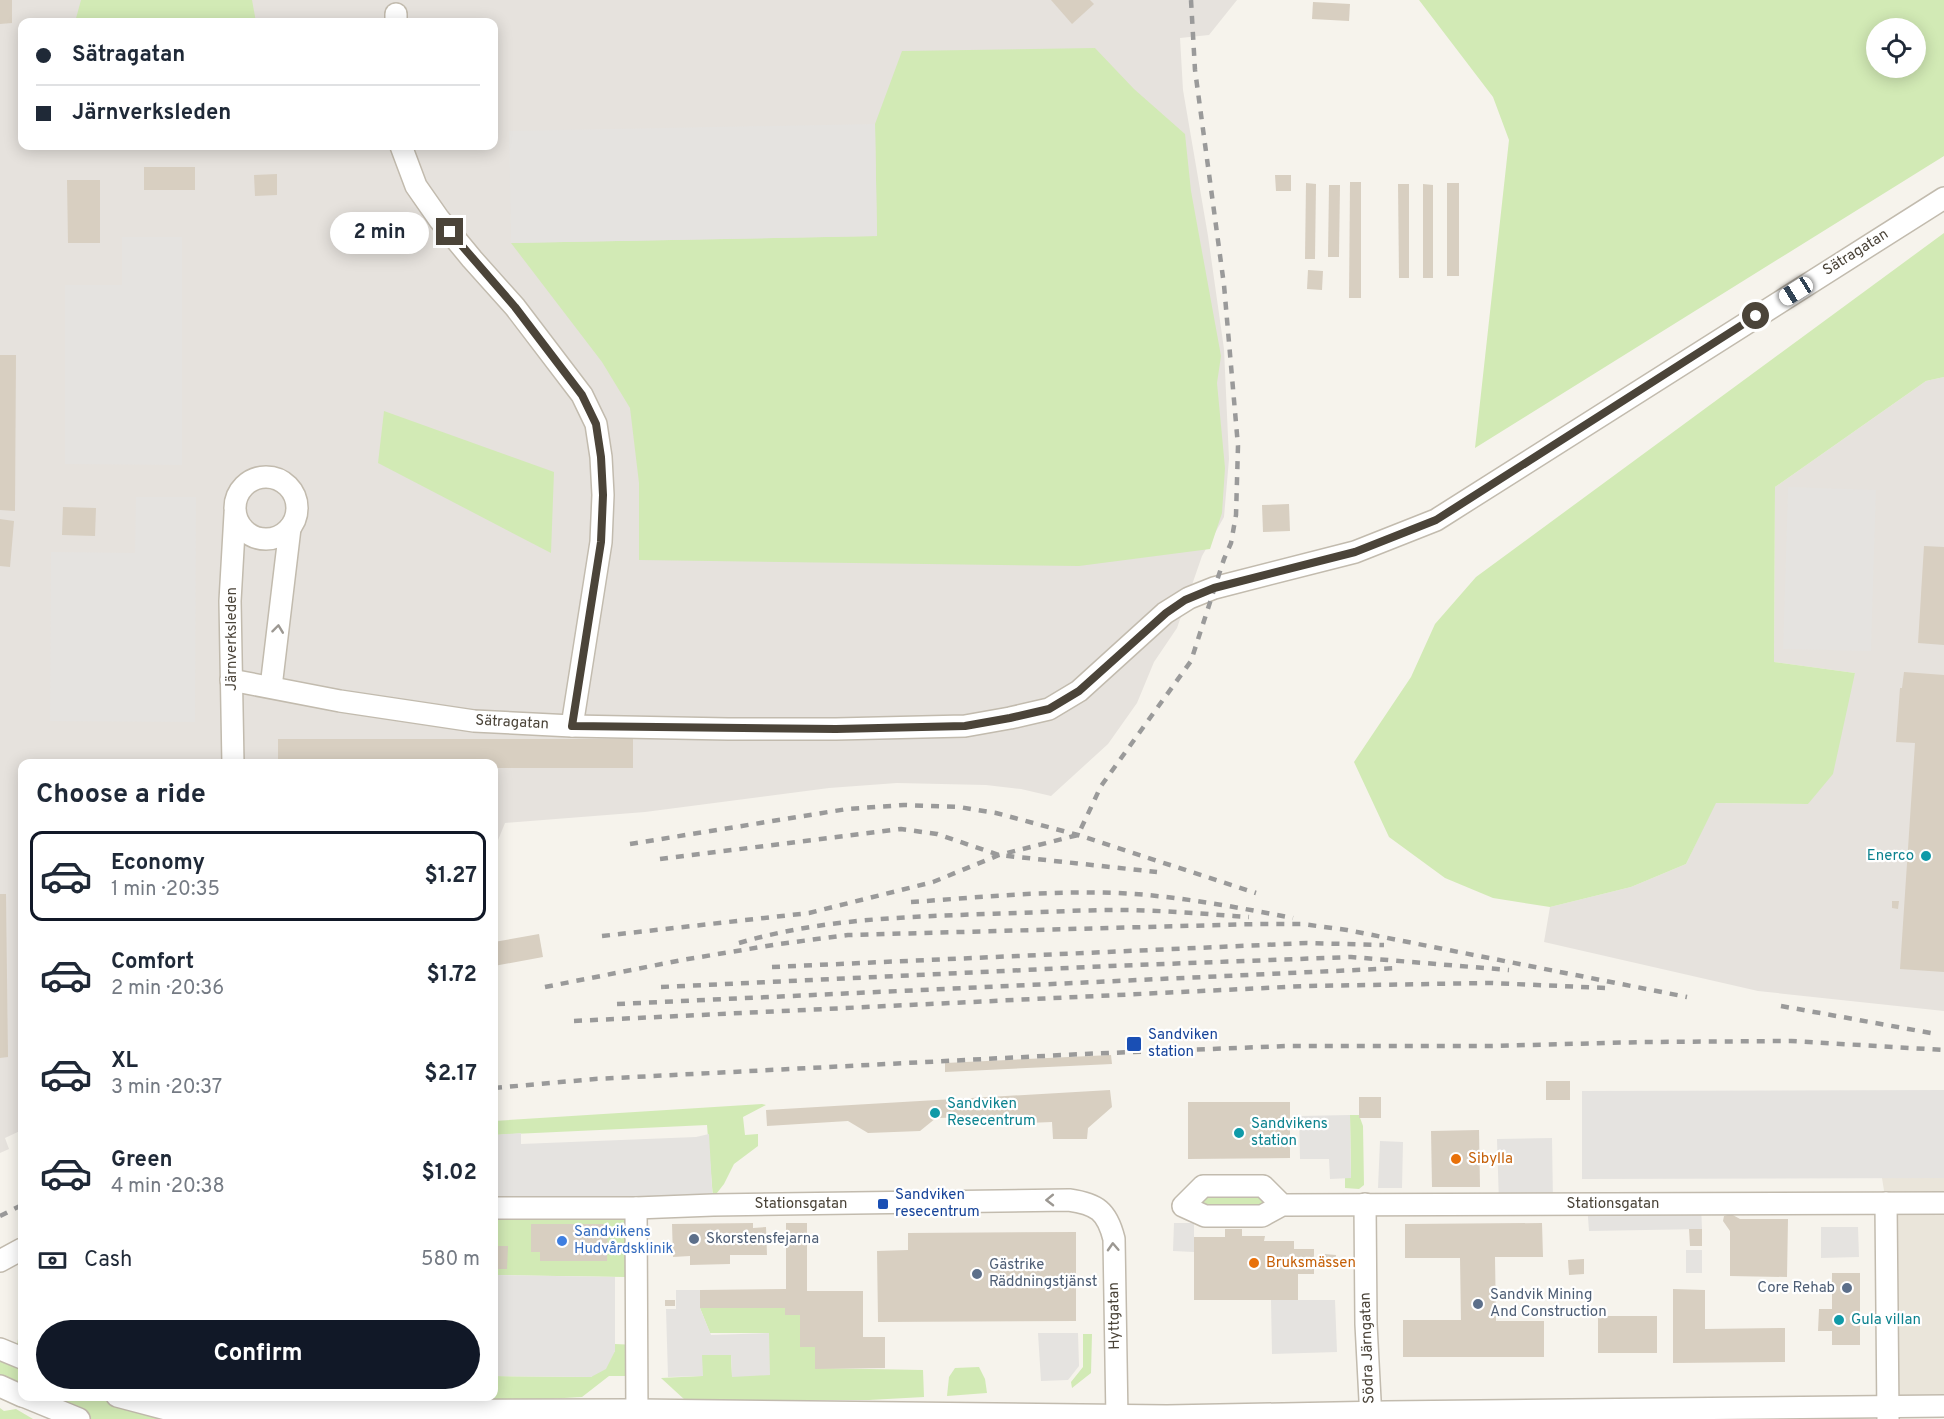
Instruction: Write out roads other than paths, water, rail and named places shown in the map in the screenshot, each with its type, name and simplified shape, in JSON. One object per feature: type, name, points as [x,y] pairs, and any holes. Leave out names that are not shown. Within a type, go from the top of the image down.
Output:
[{"type":"street","points":[[402,150],[416,186],[439,219],[515,307],[582,395],[596,424],[603,495],[601,542],[572,726]]},
{"type":"street","name":"Sätragatan","points":[[231,680],[340,701],[474,721],[572,726],[836,729],[965,726],[1049,709],[1079,691],[1166,613],[1189,598],[1214,588],[1355,552],[1436,520],[1944,198]]},
{"type":"street","name":"Järnverksleden","points":[[233,759],[230,601],[234,504],[243,487],[251,481],[270,477],[279,480],[293,494],[297,511],[290,528],[271,687]]},
{"type":"street","points":[[235,514],[244,531],[262,540],[273,539],[290,528]]},
{"type":"street","name":"Stationsgatan","points":[[498,1208],[636,1208],[1069,1200],[1084,1202],[1096,1207],[1104,1215]]},
{"type":"street","points":[[1886,1203],[1888,1413]]},
{"type":"street","name":"Stationsgatan","points":[[1282,1205],[1944,1203]]},
{"type":"street","name":"Södra Järngatan","points":[[1365,1204],[1366,1324],[1371,1415]]},
{"type":"street","points":[[636,1208],[637,1414]]},
{"type":"street","name":"Hyttgatan","points":[[1104,1215],[1111,1227],[1114,1239],[1117,1417]]},
{"type":"street","points":[[0,1261],[18,1252]]},
{"type":"street","points":[[0,1349],[18,1356]]},
{"type":"street","points":[[0,1386],[18,1394]]},
{"type":"street","points":[[37,1401],[79,1419]]},
{"type":"street","points":[[136,1401],[170,1410],[1117,1417],[1888,1413],[1944,1406]]},
{"type":"street","points":[[1087,1419],[1117,1417]]},
{"type":"railway","points":[[602,936],[809,913],[933,882],[999,855],[1078,835],[1101,786],[1191,661],[1231,543],[1236,515],[1238,446],[1224,285],[1195,70],[1191,0]]},
{"type":"railway","points":[[630,844],[847,809],[904,805],[959,807],[996,813],[1078,835],[1256,893]]},
{"type":"railway","points":[[660,859],[901,829],[937,834],[999,855],[1157,872]]},
{"type":"railway","points":[[911,902],[1023,894],[1079,892],[1135,894],[1195,901],[1293,918]]},
{"type":"railway","points":[[739,943],[831,924],[923,916],[1117,910],[1249,917]]},
{"type":"railway","points":[[545,987],[682,960],[848,935],[1302,924],[1347,930],[1687,997]]},
{"type":"railway","points":[[772,967],[1307,943],[1384,945]]},
{"type":"railway","points":[[661,987],[1351,957],[1509,970]]},
{"type":"railway","points":[[617,1004],[1399,968]]},
{"type":"railway","points":[[574,1021],[1306,986],[1491,983],[1607,988]]},
{"type":"railway","points":[[1781,1006],[1931,1033]]},
{"type":"railway","points":[[498,1088],[595,1079],[1287,1046],[1491,1046],[1791,1041],[1944,1050]]},
{"type":"railway","points":[[0,1216],[18,1207]]},
{"type":"place","name":"Enerco","points":[[1926,856]]},
{"type":"place","name":"Sandviken station","points":[[1134,1044]]},
{"type":"place","name":"Sandviken Resecentrum","points":[[935,1113]]},
{"type":"place","name":"Sandvikens station","points":[[1239,1133]]},
{"type":"place","name":"Sibylla","points":[[1456,1159]]},
{"type":"place","name":"Sandviken resecentrum","points":[[883,1204]]},
{"type":"place","name":"Skorstensfejarna","points":[[694,1239]]},
{"type":"place","name":"Sandvikens Hudvårdsklinik","points":[[562,1241]]},
{"type":"place","name":"Bruksmässen","points":[[1254,1263]]},
{"type":"place","name":"Gästrike Räddningstjänst","points":[[977,1274]]},
{"type":"place","name":"Core Rehab","points":[[1847,1288]]},
{"type":"place","name":"Sandvik Mining And Construction","points":[[1478,1304]]},
{"type":"place","name":"Gula villan","points":[[1839,1320]]}]
